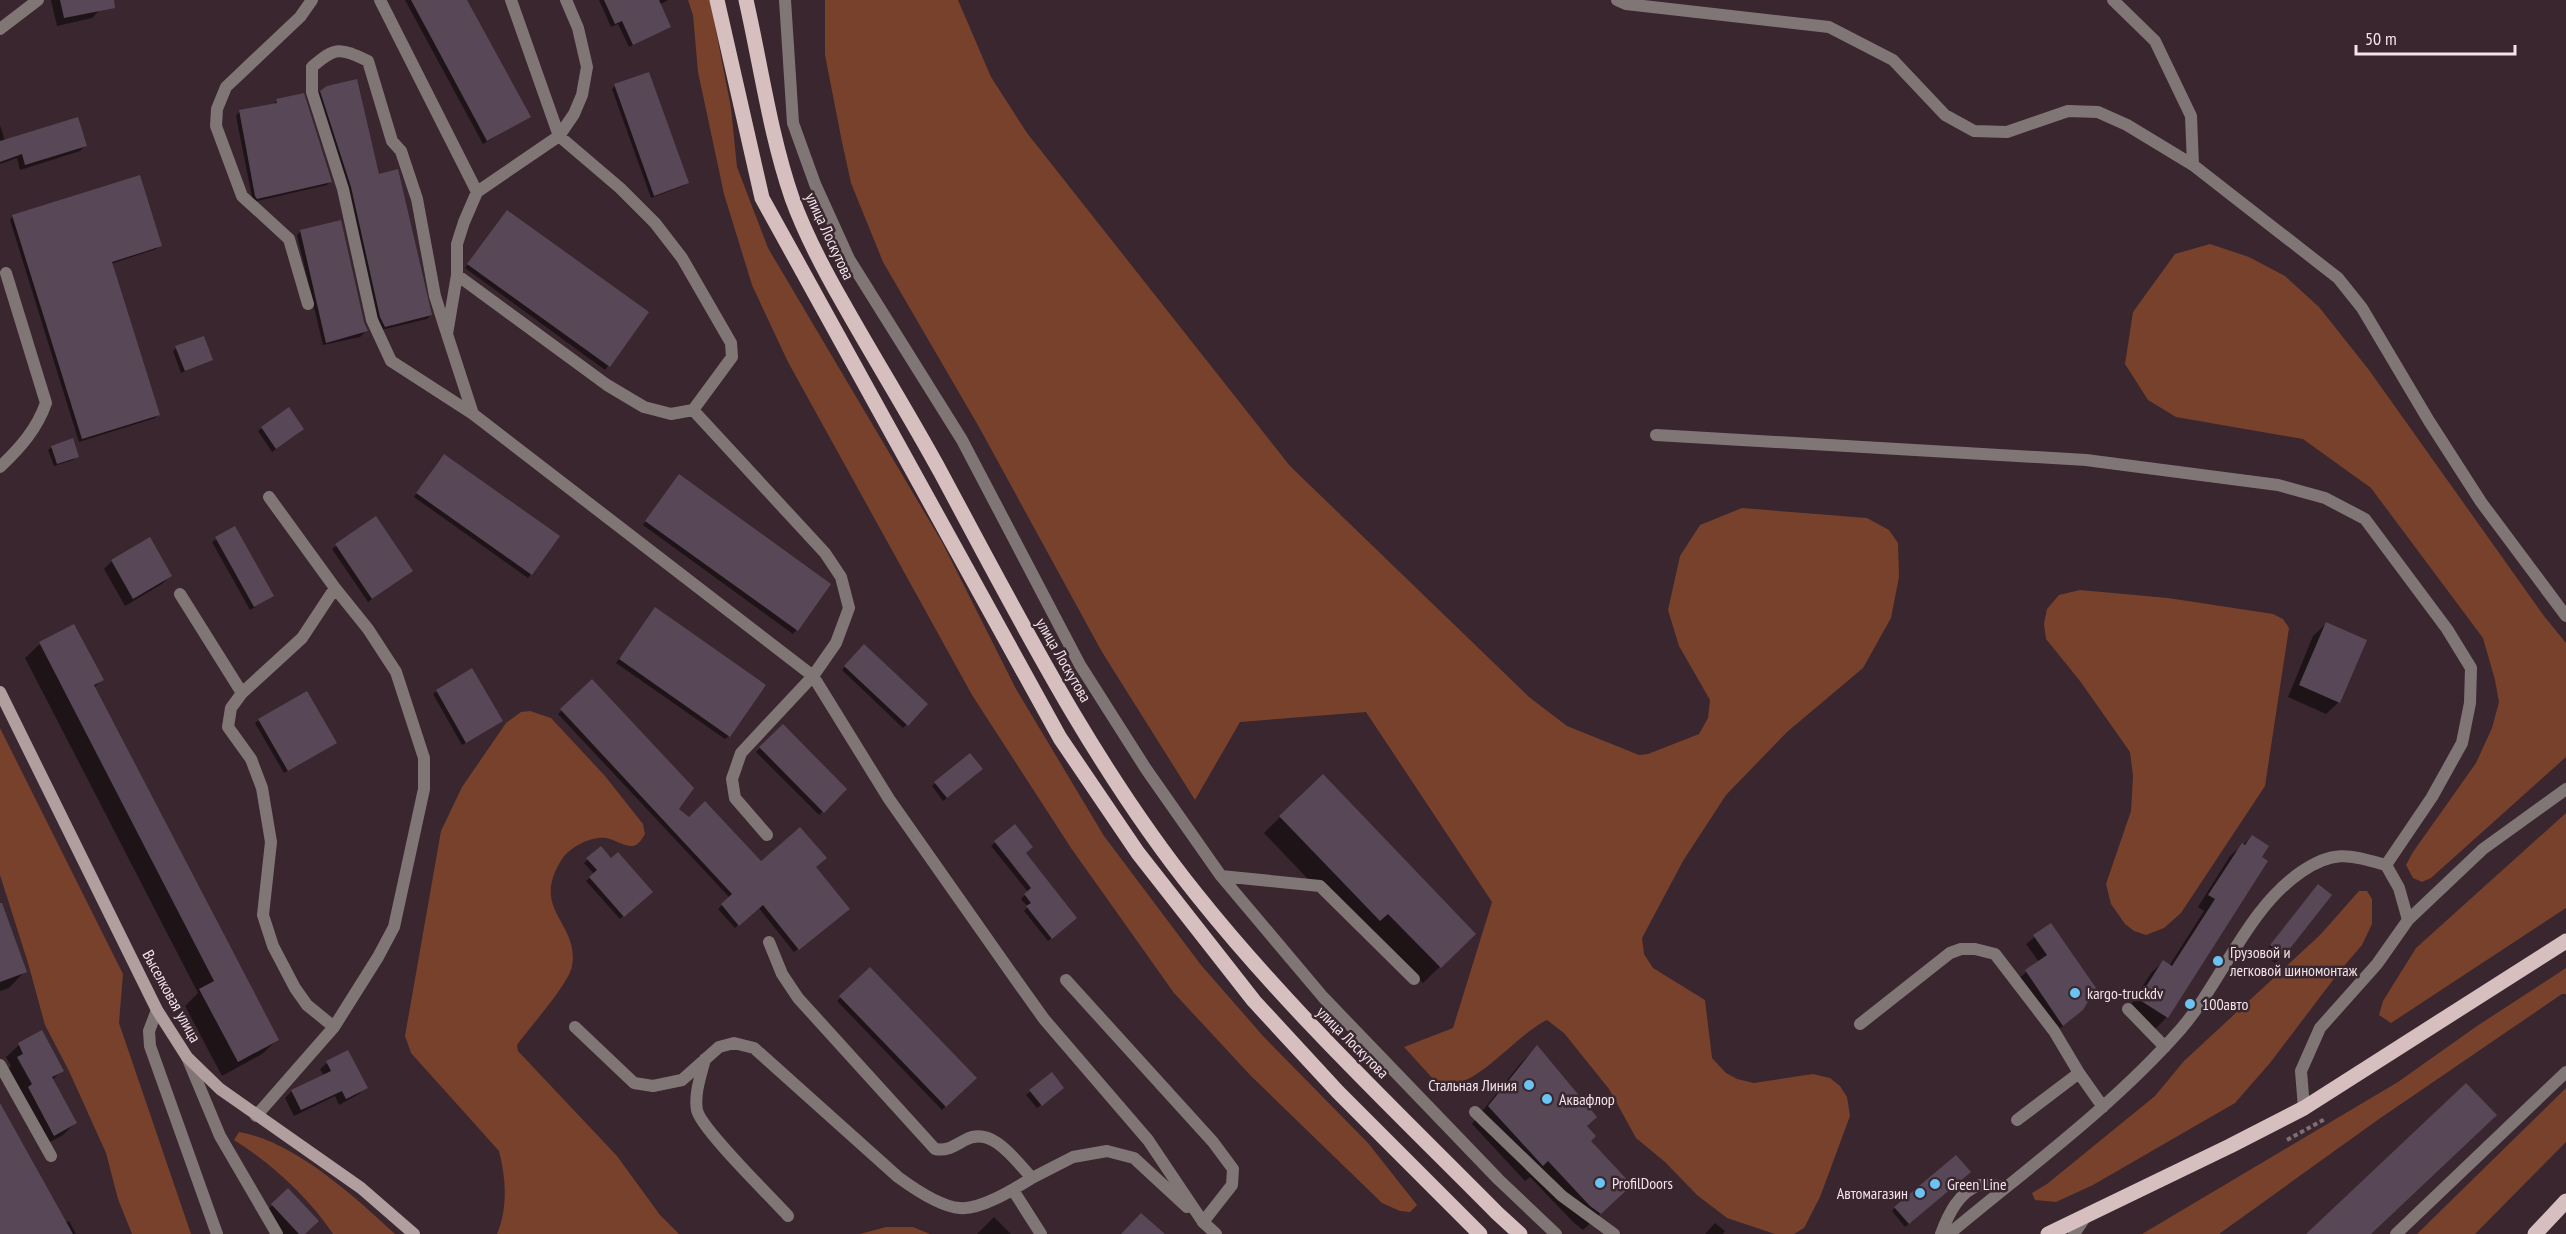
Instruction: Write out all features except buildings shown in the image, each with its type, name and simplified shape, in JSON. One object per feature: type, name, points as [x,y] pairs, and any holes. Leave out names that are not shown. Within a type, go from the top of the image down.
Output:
[{"type":"main road","points":[[717,0],[762,198],[1060,738],[1138,852],[1254,1000],[1338,1092],[1476,1232]]},
{"type":"main road","name":"улица Лоскутова","points":[[746,0],[775,141],[793,201],[825,270],[935,463],[1054,681],[1120,788],[1195,893],[1240,947],[1309,1023],[1520,1234]]},
{"type":"main road","points":[[2048,1234],[2304,1108],[2566,941]]},
{"type":"main road","points":[[2535,1234],[2566,1200]]},
{"type":"street","points":[[0,29],[38,0]]},
{"type":"street","points":[[308,304],[289,239],[242,196],[216,126],[217,109],[226,87],[300,17],[312,0]]},
{"type":"street","points":[[380,0],[477,192]]},
{"type":"street","points":[[457,274],[607,385],[644,407],[671,414],[693,410],[732,357],[732,343],[682,258],[655,223],[620,188],[559,136],[511,0]]},
{"type":"street","points":[[447,334],[457,274],[457,244],[477,192],[559,136],[574,114],[582,95],[587,67],[578,28],[566,0]]},
{"type":"street","points":[[785,0],[786,49],[793,123],[815,184],[849,259],[962,440],[1080,665],[1146,769],[1221,876],[1323,997],[1491,1172],[1556,1234]]},
{"type":"street","points":[[1617,0],[1626,4],[1829,27],[1893,60],[1945,115],[1974,131],[2007,132],[2068,111],[2098,112],[2127,125],[2193,165],[2338,278],[2362,308],[2428,421],[2481,502],[2566,616]]},
{"type":"street","points":[[2113,0],[2155,41],[2191,116],[2193,165]]},
{"type":"street","points":[[472,414],[435,296],[414,188],[401,151],[392,141],[368,61],[345,50],[330,51],[312,67],[312,93],[343,189],[372,320],[391,361],[472,414],[813,676],[889,800],[1005,965],[1044,1018],[1148,1140],[1203,1222]]},
{"type":"street","points":[[0,467],[17,451],[39,422],[46,403],[6,273]]},
{"type":"street","points":[[693,410],[825,554],[841,577],[849,608],[836,643],[813,676],[741,753],[732,779],[735,798],[767,835]]},
{"type":"street","points":[[1656,435],[2086,460],[2278,485],[2325,498],[2366,519],[2446,629],[2471,668],[2470,704],[2462,743],[2432,797],[2386,865]]},
{"type":"street","points":[[256,1116],[334,1027],[394,927],[424,789],[424,758],[396,672],[368,629],[335,588],[269,497]]},
{"type":"street","points":[[334,1027],[307,1005],[295,988],[273,946],[263,915],[271,842],[262,788],[251,759],[228,727],[231,708],[242,693],[302,638],[335,588]]},
{"type":"street","points":[[180,594],[242,693]]},
{"type":"street","name":"Выселковая улица","points":[[0,692],[157,1010],[187,1057],[220,1089],[361,1188],[414,1234]]},
{"type":"street","points":[[2304,1108],[2301,1071],[2320,1028],[2377,964],[2408,920],[2482,849],[2566,789]]},
{"type":"street","points":[[1949,1234],[2103,1107],[2165,1047],[2183,1027],[2270,900],[2299,873],[2326,857],[2350,855],[2386,865],[2399,888],[2408,920]]},
{"type":"street","points":[[1221,876],[1320,886],[1414,979]]},
{"type":"street","points":[[769,942],[782,974],[798,998],[935,1149],[947,1150],[975,1134],[991,1137],[1032,1178]]},
{"type":"street","points":[[1860,1024],[1950,953],[1961,949],[1976,949],[1995,954],[2054,1031],[2079,1074],[2103,1107]]},
{"type":"street","points":[[1066,980],[1213,1142],[1233,1169],[1232,1185],[1203,1222]]},
{"type":"street","points":[[2128,1009],[2165,1047]]},
{"type":"street","points":[[157,1010],[149,1031],[150,1046],[217,1234]]},
{"type":"street","points":[[574,1027],[634,1083],[653,1086],[682,1080],[719,1047],[734,1043],[754,1048],[898,1177],[917,1191],[959,1209],[974,1207],[1013,1190],[1072,1157],[1107,1151],[1134,1158],[1216,1234]]},
{"type":"street","points":[[187,1057],[220,1136],[278,1234]]},
{"type":"street","points":[[705,1059],[697,1092],[697,1111],[710,1132],[788,1216]]},
{"type":"street","points":[[0,1065],[51,1156]]},
{"type":"street","points":[[2396,1234],[2566,1072]]},
{"type":"street","points":[[2017,1120],[2079,1074]]},
{"type":"street","points":[[1475,1112],[1562,1196],[1614,1234]]},
{"type":"street","points":[[1941,1234],[1953,1206],[1975,1188],[1987,1184],[2005,1188]]},
{"type":"street","points":[[1013,1190],[1041,1234]]},
{"type":"street","points":[[2074,1234],[2086,1216]]},
{"type":"shaded area","points":[[688,0],[710,0],[731,108],[737,167],[768,248],[942,542],[1016,689],[1104,836],[1201,965],[1263,1036],[1368,1143],[1417,1205],[1410,1212],[1400,1211],[1382,1203],[1251,1076],[1174,993],[1071,848],[972,695],[788,362],[752,285],[724,194],[698,72],[693,15]]},
{"type":"shaded area","points":[[825,0],[958,0],[991,77],[1027,133],[1290,466],[1529,697],[1567,726],[1639,755],[1648,754],[1699,734],[1708,718],[1710,700],[1679,646],[1668,610],[1680,556],[1700,525],[1742,508],[1867,518],[1889,530],[1898,543],[1899,577],[1891,618],[1863,668],[1787,732],[1726,795],[1683,861],[1642,938],[1644,954],[1653,968],[1705,1000],[1712,1058],[1726,1073],[1737,1079],[1754,1083],[1813,1074],[1830,1078],[1840,1086],[1847,1097],[1850,1116],[1820,1197],[1804,1228],[1794,1234],[1775,1234],[1727,1218],[1697,1195],[1665,1162],[1636,1138],[1609,1089],[1564,1033],[1547,1020],[1525,1034],[1478,1073],[1458,1082],[1435,1081],[1404,1047],[1453,1028],[1492,902],[1366,712],[1240,722],[1195,800],[1102,652],[979,427],[883,262],[851,183],[825,55]]},
{"type":"shaded area","points":[[2210,244],[2249,257],[2285,276],[2319,307],[2369,370],[2544,616],[2566,643],[2566,757],[2431,878],[2422,882],[2413,878],[2406,865],[2476,763],[2492,728],[2499,702],[2483,638],[2371,488],[2303,439],[2176,417],[2148,400],[2125,364],[2133,312],[2175,254]]},
{"type":"shaded area","points":[[2080,590],[2168,598],[2273,614],[2283,619],[2289,628],[2265,786],[2181,913],[2164,928],[2146,935],[2134,931],[2125,924],[2111,904],[2106,884],[2131,811],[2133,776],[2130,752],[2080,681],[2046,639],[2044,624],[2047,609],[2059,595]]},
{"type":"shaded area","points":[[530,711],[551,718],[605,776],[643,824],[645,834],[634,846],[606,838],[581,843],[562,859],[553,877],[551,891],[553,904],[573,951],[572,966],[564,984],[517,1045],[518,1051],[617,1156],[660,1215],[679,1234],[497,1234],[503,1214],[505,1193],[499,1151],[411,1053],[405,1036],[441,831],[462,787],[506,723],[521,712]]},
{"type":"shaded area","points":[[0,728],[123,974],[119,1023],[191,1234],[132,1234],[118,1199],[106,1153],[69,1071],[45,1025],[0,875]]},
{"type":"shaded area","points":[[2566,813],[2566,908],[2391,1023],[2379,1015],[2383,1001],[2416,948]]},
{"type":"shaded area","points":[[2359,891],[2367,891],[2372,899],[2372,924],[2362,945],[2270,1063],[2235,1103],[2093,1185],[2056,1202],[2035,1200],[2032,1193],[2047,1184],[2155,1096],[2184,1061],[2320,935]]},
{"type":"shaded area","points":[[2566,968],[2566,994],[2562,994],[2379,1119],[2219,1234],[2142,1234],[2398,1082],[2477,1026]]},
{"type":"shaded area","points":[[2566,1088],[2566,1142],[2475,1234],[2417,1234]]},
{"type":"shaded area","points":[[239,1132],[260,1137],[302,1158],[343,1188],[395,1234],[333,1234],[288,1182],[234,1140]]},
{"type":"shaded area","points":[[886,1227],[913,1227],[930,1234],[860,1234]]},
{"type":"place","name":"Грузовой и легковой шиномонтаж","points":[[2218,961]]},
{"type":"place","name":"kargo-truckdv","points":[[2075,993]]},
{"type":"place","name":"100авто","points":[[2190,1004]]},
{"type":"place","name":"Стальная Линия","points":[[1529,1085]]},
{"type":"place","name":"Аквафлор","points":[[1547,1099]]},
{"type":"place","name":"ProfilDoors","points":[[1600,1183]]},
{"type":"place","name":"Green Line","points":[[1935,1184]]},
{"type":"place","name":"Автомагазин","points":[[1920,1193]]}]
